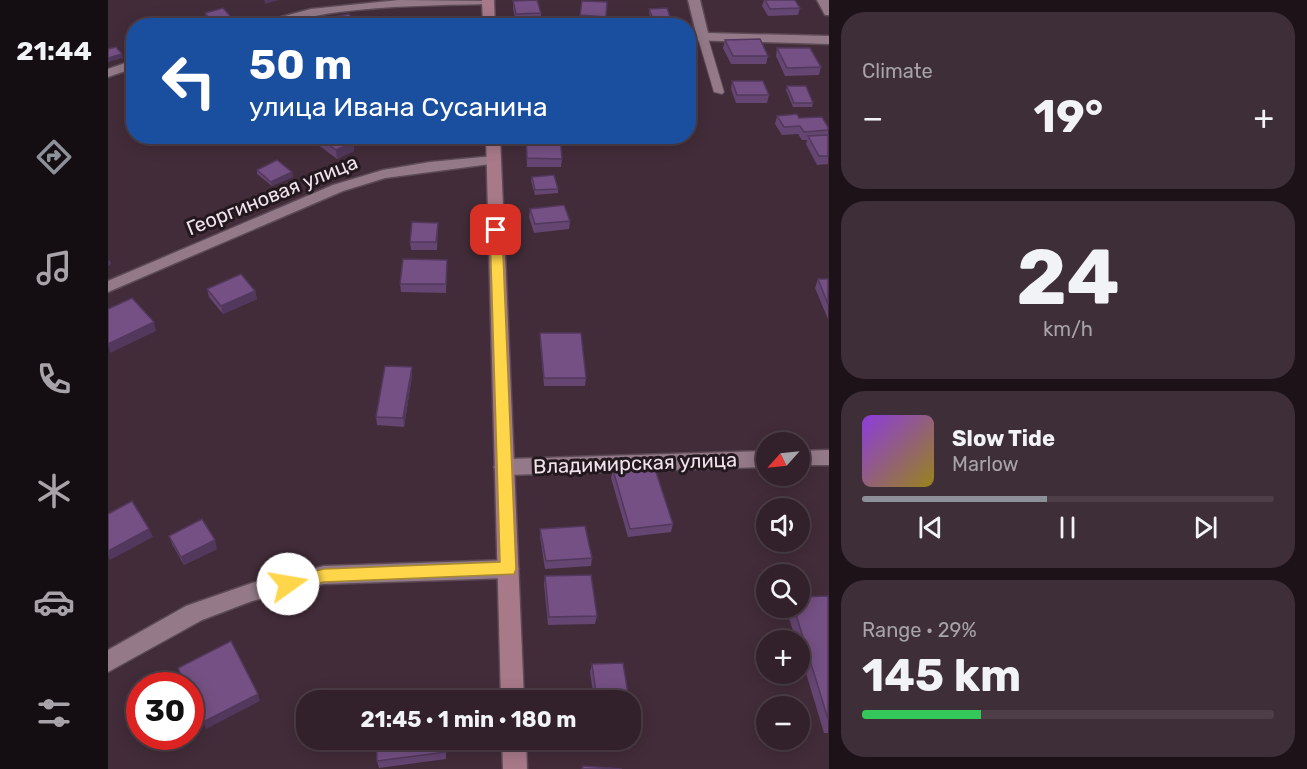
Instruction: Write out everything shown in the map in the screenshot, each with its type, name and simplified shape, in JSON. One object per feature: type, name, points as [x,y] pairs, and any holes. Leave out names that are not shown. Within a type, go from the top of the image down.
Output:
[{"type":"street","points":[[694,0],[703,38]]},
{"type":"street","points":[[823,0],[828,12]]},
{"type":"street","points":[[287,18],[325,9],[382,4],[488,1],[489,18]]},
{"type":"street","points":[[696,37],[828,40]]},
{"type":"street","points":[[108,73],[126,67]]},
{"type":"street","points":[[493,144],[513,690]]},
{"type":"street","name":"Георгиновая улица","points":[[108,287],[338,188],[383,174],[430,166],[493,160]]},
{"type":"street","points":[[810,458],[828,457]]},
{"type":"street","name":"Владимирская улица","points":[[504,467],[756,459]]},
{"type":"street","points":[[108,662],[194,613],[272,587],[324,575],[508,569]]},
{"type":"street","points":[[514,750],[515,769]]},
{"type":"lane","points":[[703,38],[719,92]]},
{"type":"building","points":[[537,0],[541,13],[516,14],[513,1]]},
{"type":"building","points":[[765,0],[795,0],[800,8],[770,9]]},
{"type":"building","points":[[582,1],[607,2],[606,17],[580,15]]},
{"type":"building","points":[[223,8],[232,18],[210,18],[205,13]]},
{"type":"building","points":[[667,8],[670,18],[653,18],[649,9]]},
{"type":"building","points":[[349,14],[351,18],[329,18]]},
{"type":"building","points":[[760,39],[768,56],[733,56],[725,40]]},
{"type":"building","points":[[116,47],[122,54],[108,58],[108,49]]},
{"type":"building","points":[[777,48],[810,48],[821,67],[787,68]]},
{"type":"building","points":[[732,81],[763,81],[769,95],[737,95]]},
{"type":"building","points":[[787,86],[806,86],[813,103],[794,103]]},
{"type":"building","points":[[797,114],[799,118],[822,117],[828,130],[804,132],[800,126],[784,127],[777,116]]},
{"type":"building","points":[[828,135],[828,156],[819,156],[808,136]]},
{"type":"building","points":[[328,144],[350,144],[336,150]]},
{"type":"building","points":[[526,144],[561,144],[562,159],[527,158]]},
{"type":"building","points":[[277,160],[292,172],[271,182],[257,170]]},
{"type":"building","points":[[554,175],[558,189],[535,190],[532,177]]},
{"type":"building","points":[[564,205],[570,221],[535,224],[530,209]]},
{"type":"building","points":[[412,222],[438,223],[436,242],[410,242]]},
{"type":"building","points":[[403,259],[447,260],[446,284],[400,284]]},
{"type":"building","points":[[241,274],[255,291],[221,306],[207,289]]},
{"type":"building","points":[[818,279],[828,279],[828,304]]},
{"type":"building","points":[[132,298],[154,322],[108,344],[108,309]]},
{"type":"building","points":[[540,333],[581,333],[586,378],[544,378]]},
{"type":"building","points":[[385,366],[412,367],[403,418],[376,417]]},
{"type":"building","points":[[654,466],[673,524],[630,529],[613,470]]},
{"type":"building","points":[[132,501],[149,529],[108,551],[108,514]]},
{"type":"building","points":[[202,519],[215,540],[181,557],[169,536]]},
{"type":"building","points":[[585,526],[592,558],[546,561],[540,529]]},
{"type":"building","points":[[591,575],[597,616],[549,617],[545,576]]},
{"type":"building","points":[[828,596],[828,719],[810,660],[810,630],[801,630],[797,618],[810,618],[810,597]]},
{"type":"building","points":[[231,641],[258,694],[204,721],[204,672],[180,672],[178,668]]},
{"type":"building","points":[[623,663],[627,690],[596,690],[592,664]]},
{"type":"building","points":[[376,750],[446,750],[446,752],[377,761]]},
{"type":"building","points":[[583,766],[622,769],[582,769]]},
{"type":"route","points":[[288,584],[324,575],[508,569],[496,230]]}]
